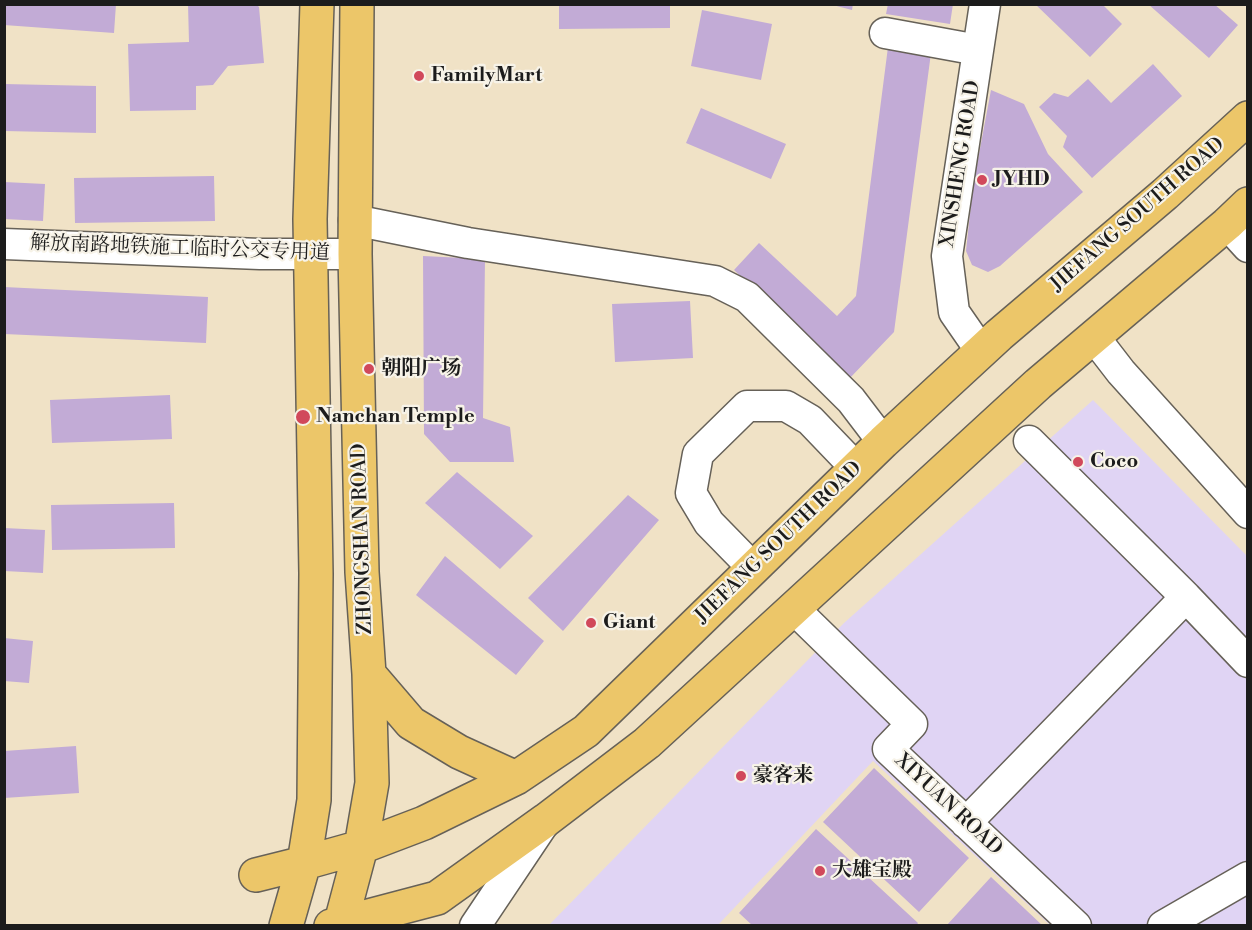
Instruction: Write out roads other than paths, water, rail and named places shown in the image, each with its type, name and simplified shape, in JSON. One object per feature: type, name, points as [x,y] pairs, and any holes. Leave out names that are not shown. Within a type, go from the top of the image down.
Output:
[{"type":"main road","points":[[286,926],[304,863],[314,800],[316,574],[310,207],[317,4]]},
{"type":"main road","name":"ZHONGSHAN ROAD","points":[[337,925],[361,848],[372,783],[369,674],[362,572],[354,220],[357,4]]},
{"type":"main road","name":"JIEFANG SOUTH ROAD","points":[[256,875],[361,848],[423,823],[516,778],[586,731],[883,442],[981,351],[1164,194],[1248,118]]},
{"type":"main road","points":[[337,925],[437,898],[546,820],[647,743],[1038,384],[1094,337],[1241,225]]},
{"type":"main road","points":[[369,674],[411,723],[459,752],[516,778]]},
{"type":"street","name":"XINSHENG ROAD","points":[[981,351],[954,312],[947,256],[984,4]]},
{"type":"street","points":[[885,33],[978,50]]},
{"type":"street","points":[[354,220],[468,243],[715,281],[747,297],[850,400],[883,442]]},
{"type":"street","name":"解放南路地铁施工临时公交专用道","points":[[4,244],[260,254],[355,254]]},
{"type":"street","points":[[1094,337],[1121,372],[1248,513]]},
{"type":"street","points":[[753,568],[709,523],[691,493],[698,454],[747,406],[786,406],[810,420],[856,468]]},
{"type":"street","points":[[1029,441],[1248,662]]},
{"type":"street","points":[[966,822],[1186,597]]},
{"type":"street","name":"XIYUAN ROAD","points":[[793,608],[912,724],[888,749],[1076,926]]},
{"type":"street","points":[[475,926],[546,820]]},
{"type":"street","points":[[1162,926],[1248,877]]},
{"type":"place","name":"FamilyMart","points":[[419,76]]},
{"type":"place","name":"JYHD","points":[[982,180]]},
{"type":"place","name":"朝阳广场","points":[[369,369]]},
{"type":"place","name":"Nanchan Temple","points":[[303,417]]},
{"type":"place","name":"Coco","points":[[1078,462]]},
{"type":"place","name":"Giant","points":[[591,623]]},
{"type":"place","name":"豪客来","points":[[741,776]]},
{"type":"place","name":"大雄宝殿","points":[[820,871]]}]
